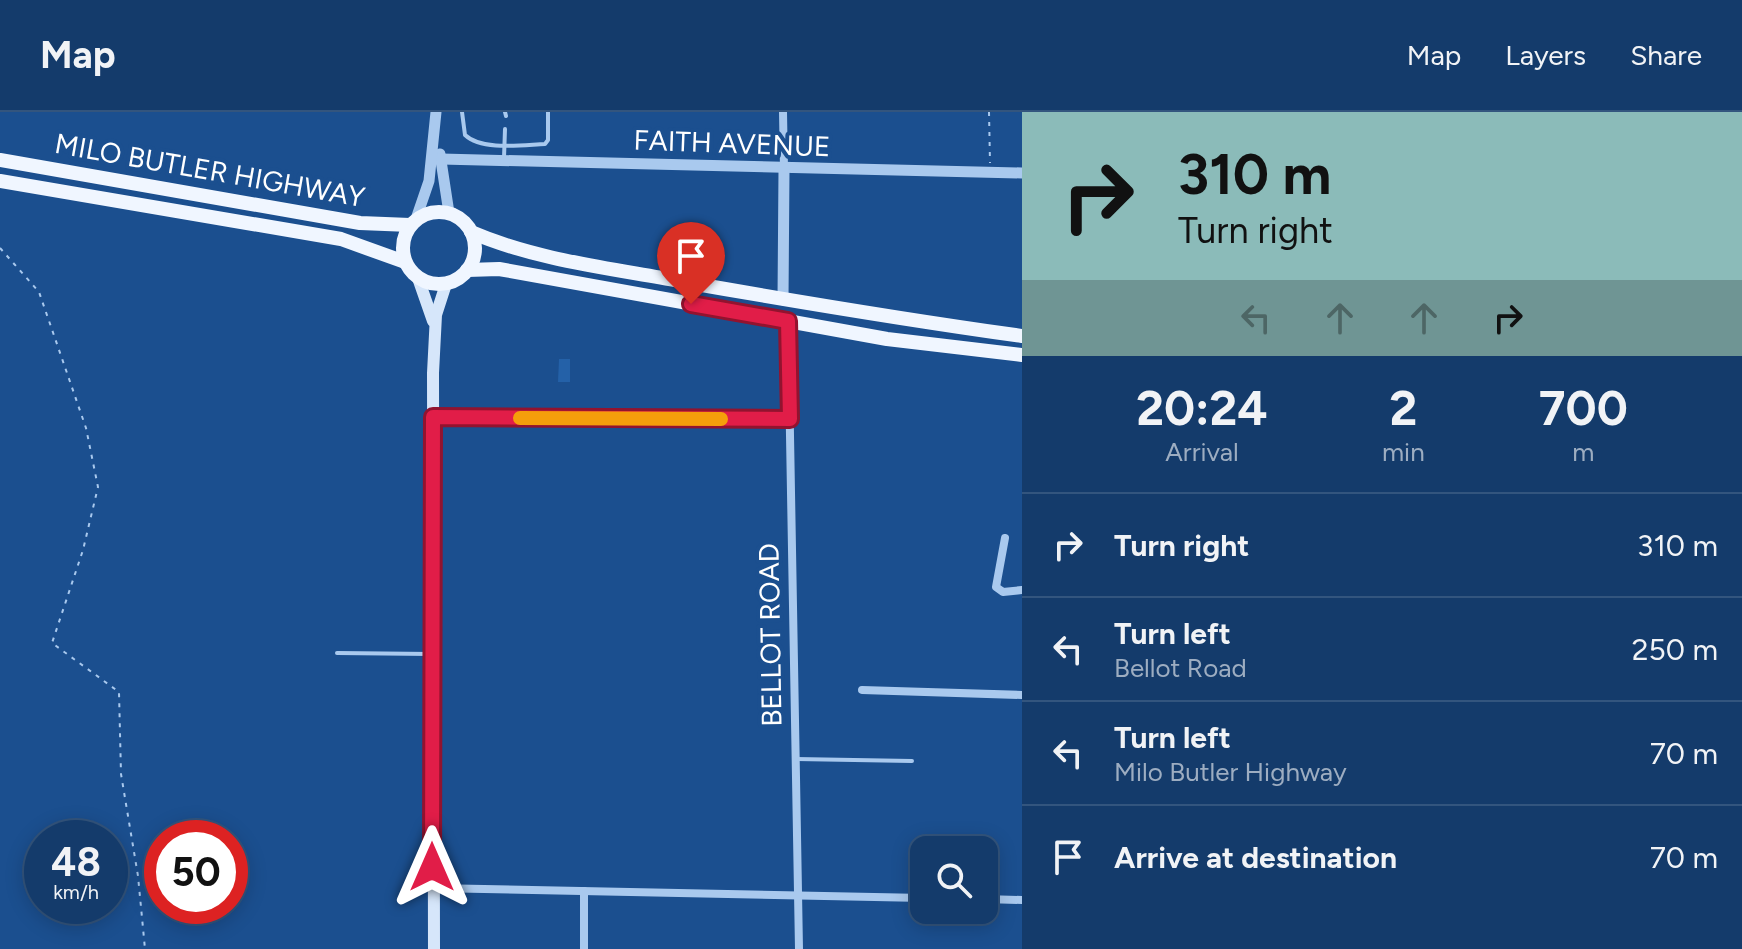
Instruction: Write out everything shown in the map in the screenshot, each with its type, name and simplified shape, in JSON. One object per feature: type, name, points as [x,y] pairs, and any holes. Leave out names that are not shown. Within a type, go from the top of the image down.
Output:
[{"type":"main road","name":"MILO BUTLER HIGHWAY","points":[[0,160],[360,223],[413,222]]},
{"type":"main road","name":"MILO BUTLER HIGHWAY","points":[[0,181],[341,239],[405,262]]},
{"type":"main road","points":[[434,328],[418,278],[405,262],[403,242],[413,222],[436,212],[449,213],[462,220],[471,232],[475,252],[467,270]]},
{"type":"main road","points":[[471,232],[527,251],[783,300],[1022,336]]},
{"type":"main road","points":[[434,949],[431,654],[434,328],[446,284],[467,270],[499,269],[887,339],[1022,355]]},
{"type":"main road","points":[[418,278],[446,284]]},
{"type":"street","points":[[413,222],[427,191],[436,112]]},
{"type":"street","points":[[783,112],[783,300]]},
{"type":"street","points":[[435,139],[449,213]]},
{"type":"street","name":"FAITH AVENUE","points":[[441,159],[1022,173]]},
{"type":"street","name":"BELLOT ROAD","points":[[788,321],[799,949]]},
{"type":"street","points":[[433,417],[790,419]]},
{"type":"street","points":[[1005,538],[996,587],[1003,592],[1022,590]]},
{"type":"street","points":[[862,690],[1022,695]]},
{"type":"street","points":[[432,888],[910,898]]},
{"type":"street","points":[[584,891],[584,949]]},
{"type":"street","points":[[998,899],[1022,900]]},
{"type":"lane","points":[[462,112],[463,130],[468,139],[475,143],[504,144],[547,143],[548,112]]},
{"type":"lane","points":[[504,161],[505,129]]},
{"type":"lane","points":[[337,653],[431,654]]},
{"type":"lane","points":[[796,759],[912,761]]},
{"type":"path","points":[[989,112],[990,173]]},
{"type":"path","points":[[0,248],[39,292],[86,428],[98,487],[83,550],[52,643],[119,692],[121,774],[138,876],[145,949]]},
{"type":"shaded area","points":[[559,359],[570,359],[570,382],[558,382]]},
{"type":"slow traffic","points":[[520,418],[721,419]]},
{"type":"route","points":[[432,867],[433,417],[790,419],[788,321],[691,304]]}]
